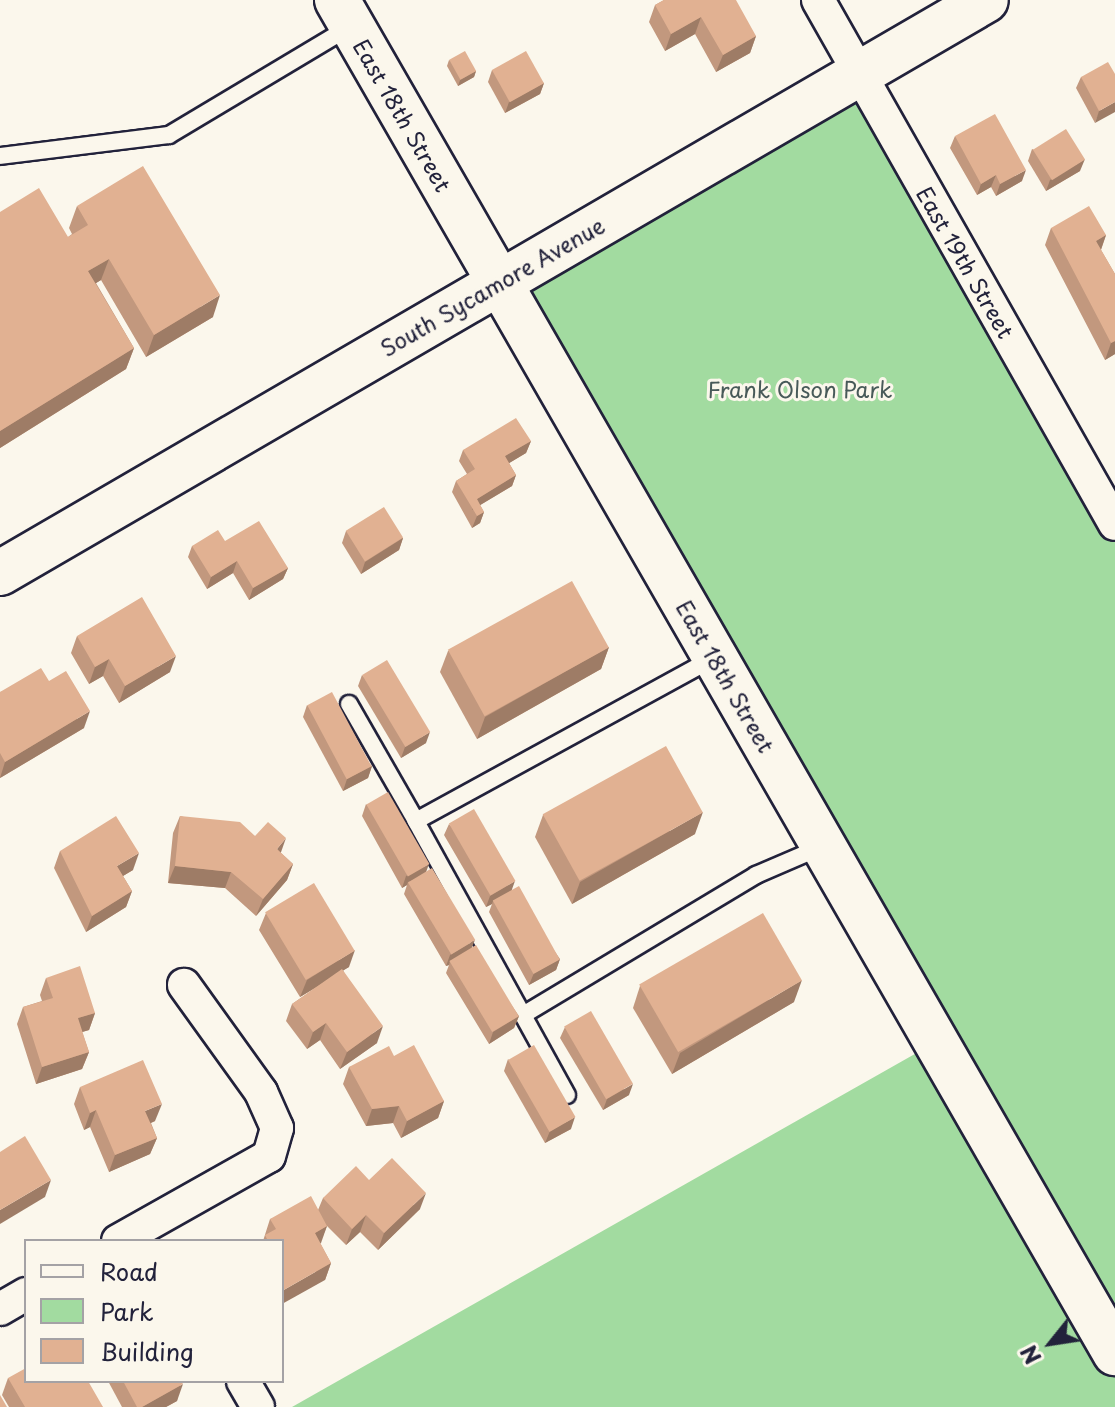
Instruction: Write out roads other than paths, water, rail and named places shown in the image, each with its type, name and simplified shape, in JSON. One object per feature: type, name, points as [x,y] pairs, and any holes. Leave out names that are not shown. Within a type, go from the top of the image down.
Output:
[{"type":"street","name":"East 19th Street","points":[[818,0],[1115,524]]},
{"type":"street","name":"South Sycamore Avenue","points":[[0,573],[986,0]]},
{"type":"street","name":"East 18th Street","points":[[344,13],[1115,1353]]},
{"type":"street","points":[[126,1239],[152,1232],[269,1156],[277,1128],[261,1092],[184,985]]},
{"type":"street","points":[[0,1309],[24,1295]]},
{"type":"street","points":[[244,1383],[258,1407]]},
{"type":"lane","points":[[0,156],[169,135],[344,13]]},
{"type":"lane","points":[[416,821],[715,657]]},
{"type":"lane","points":[[349,704],[567,1095]]},
{"type":"lane","points":[[523,1015],[756,875],[824,846]]},
{"type":"park label","name":"Frank Olson Park","points":[[800,389]]}]
